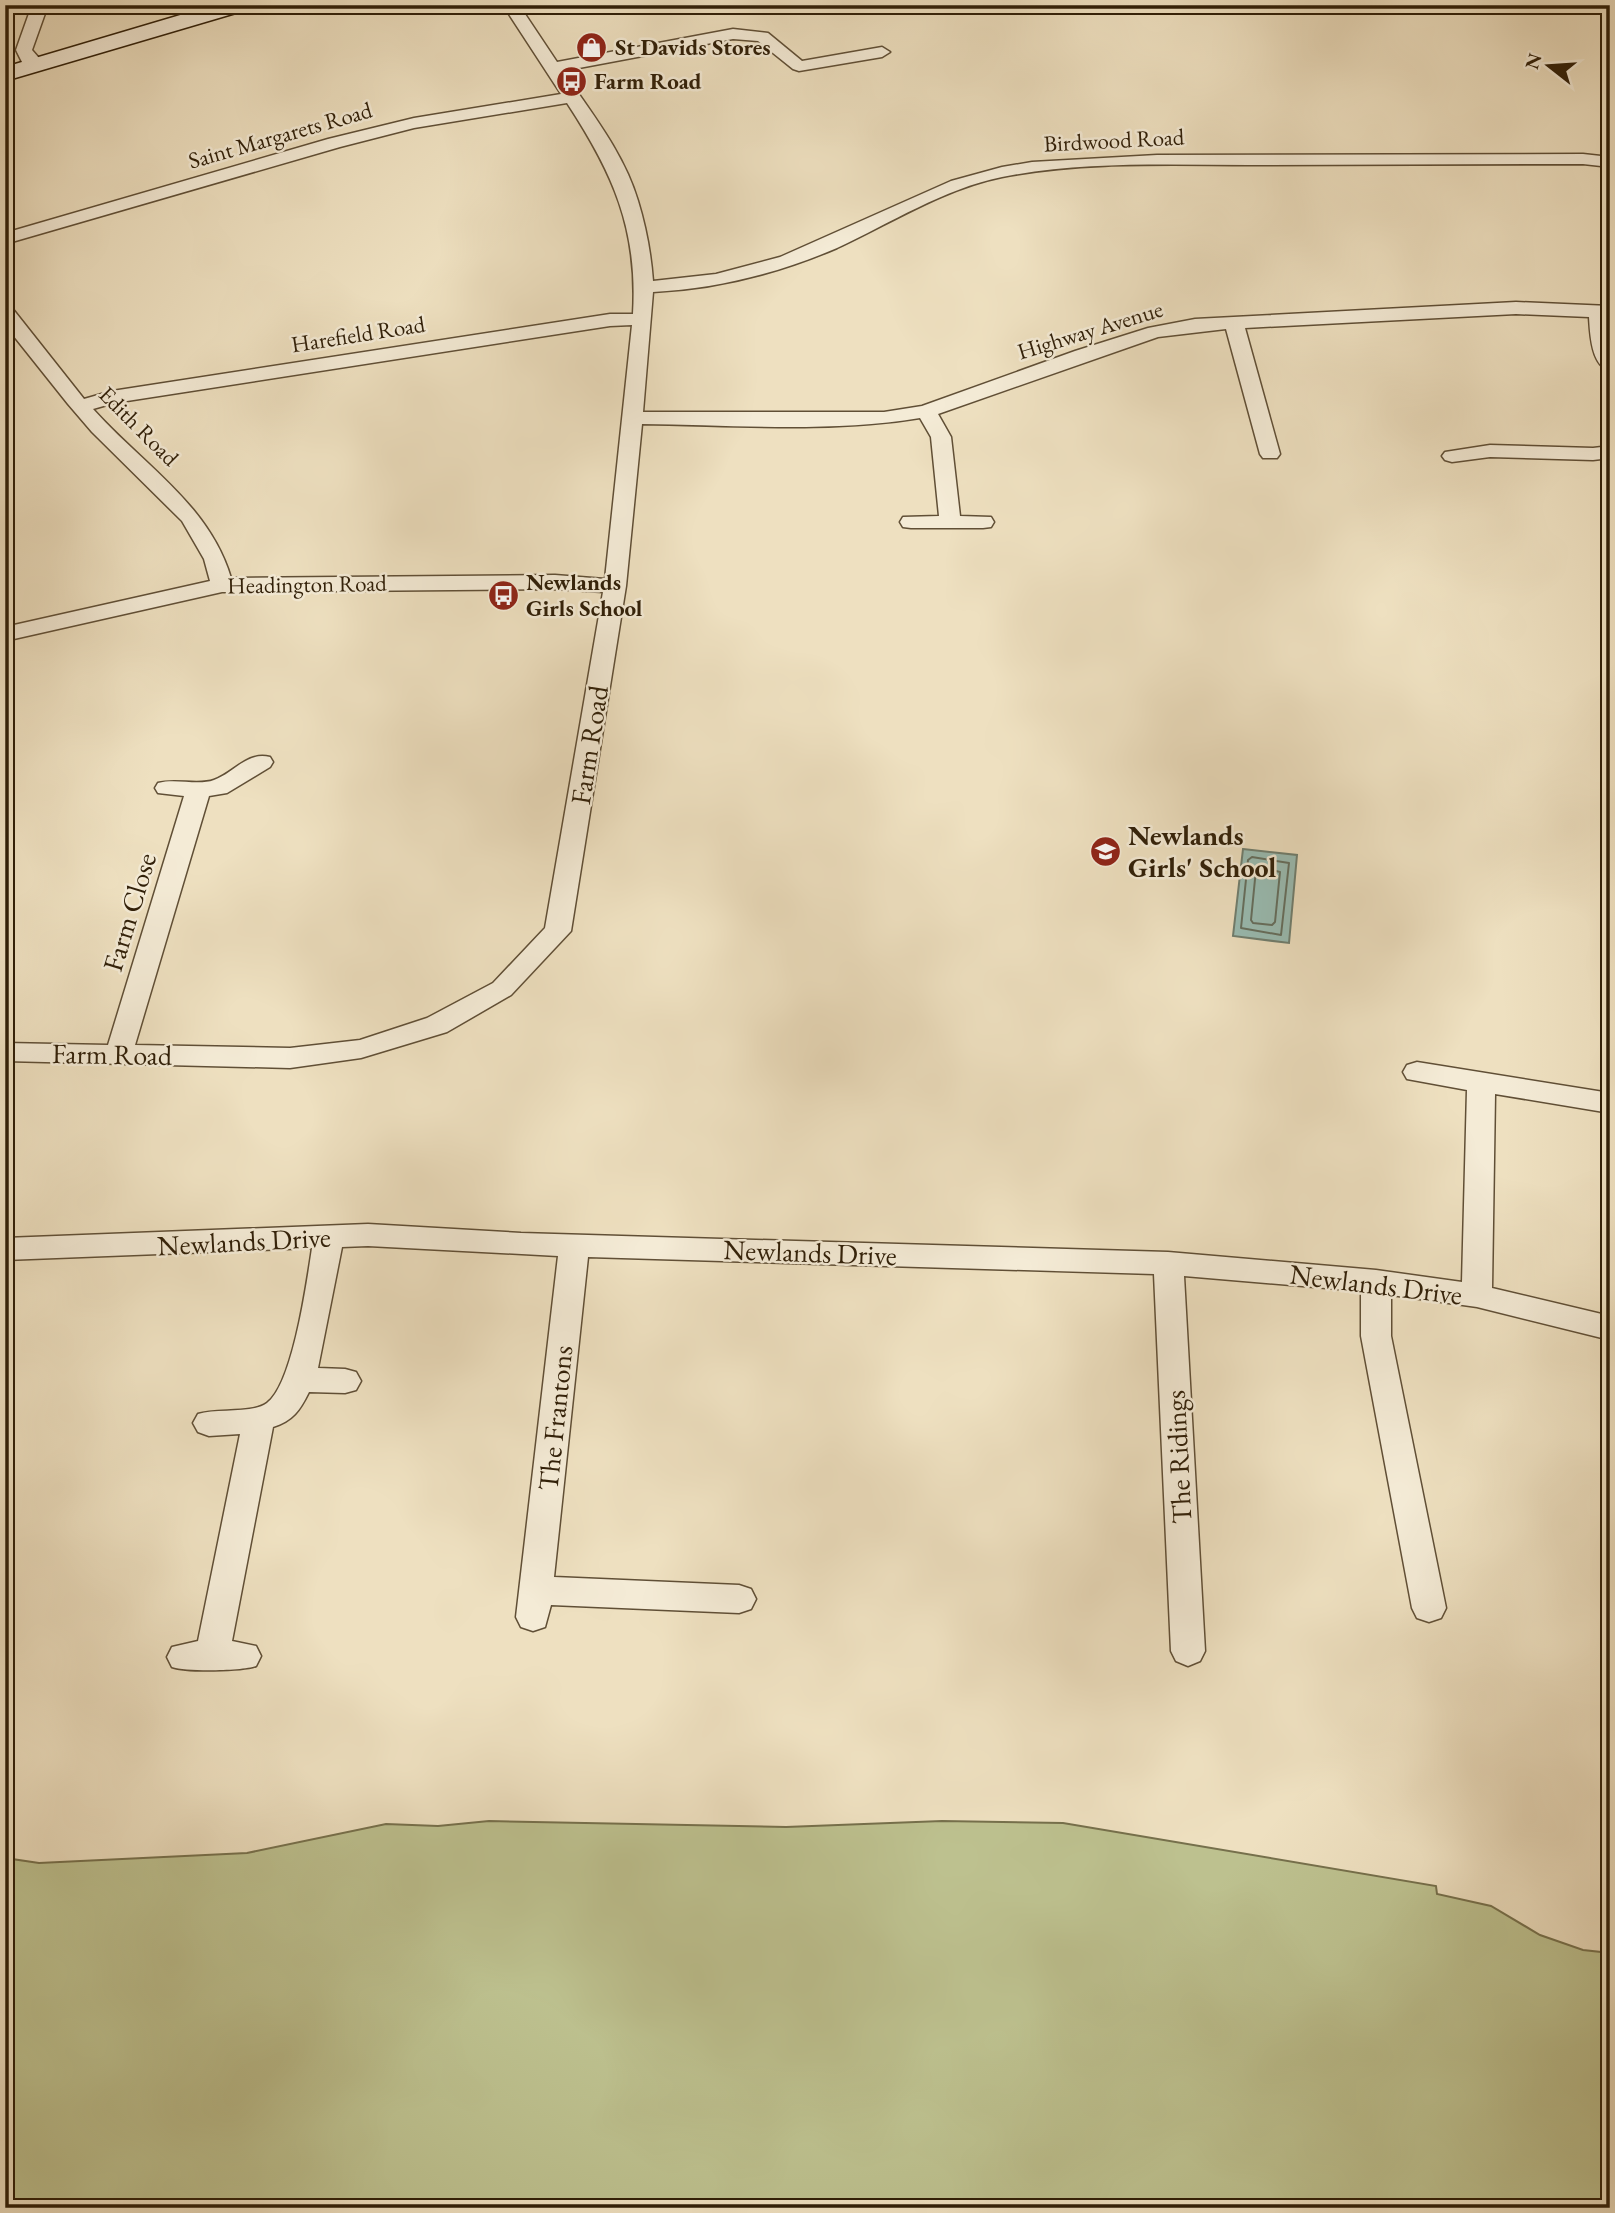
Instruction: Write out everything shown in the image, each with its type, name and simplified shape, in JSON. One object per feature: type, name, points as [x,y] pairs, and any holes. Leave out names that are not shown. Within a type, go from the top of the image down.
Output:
[{"type":"street","points":[[37,65],[28,59],[24,50],[40,5]]},
{"type":"street","points":[[5,74],[237,5]]},
{"type":"street","name":"Farm Road","points":[[5,1052],[290,1058],[361,1049],[437,1025],[502,989],[558,930],[614,586],[643,287],[641,251],[629,199],[603,144],[511,5]]},
{"type":"street","points":[[1199,5],[1214,5]]},
{"type":"street","points":[[553,68],[733,34],[762,36],[799,66],[882,52]]},
{"type":"street","name":"Saint Margarets Road","points":[[5,239],[334,143],[414,123],[573,97]]},
{"type":"street","name":"Birdwood Road","points":[[643,287],[719,279],[769,267],[831,243],[914,200],[1001,172],[1103,162],[1181,160],[1583,159],[1610,162]]},
{"type":"street","name":"Highway Avenue","points":[[632,418],[833,421],[884,418],[926,411],[1155,332],[1233,321],[1516,308],[1604,312]]},
{"type":"street","name":"Edith Road","points":[[5,312],[99,428],[184,507],[217,562],[222,584]]},
{"type":"street","points":[[1604,312],[1601,341],[1610,365]]},
{"type":"street","name":"Harefield Road","points":[[82,405],[112,397],[610,320],[642,319]]},
{"type":"street","points":[[1233,321],[1270,454]]},
{"type":"street","points":[[926,411],[941,437],[950,521]]},
{"type":"street","points":[[1452,456],[1490,451],[1593,454],[1610,452]]},
{"type":"street","points":[[911,522],[983,522]]},
{"type":"street","name":"Headington Road","points":[[5,634],[222,584],[555,582],[614,586]]},
{"type":"street","points":[[167,788],[218,788],[261,762]]},
{"type":"street","name":"Farm Close","points":[[119,1054],[199,788]]},
{"type":"street","points":[[1417,1072],[1610,1103]]},
{"type":"street","points":[[1477,1296],[1481,1081]]},
{"type":"street","name":"Newlands Drive","points":[[5,1249],[368,1235],[574,1246],[1168,1263],[1376,1281],[1477,1296],[1610,1328]]},
{"type":"street","points":[[209,1423],[259,1419],[282,1411],[301,1379],[329,1237]]},
{"type":"street","name":"The Frantons","points":[[574,1246],[534,1604],[739,1599]]},
{"type":"street","name":"The Ridings","points":[[1168,1263],[1188,1651]]},
{"type":"street","points":[[1376,1281],[1376,1336],[1429,1608]]},
{"type":"street","points":[[301,1379],[345,1381]]},
{"type":"street","points":[[213,1655],[259,1419]]},
{"type":"green space","points":[[489,1821],[786,1827],[942,1821],[1063,1823],[1436,1886],[1437,1894],[1491,1906],[1540,1935],[1583,1950],[1610,1953],[1610,2208],[5,2208],[5,1858],[39,1863],[247,1853],[386,1824],[438,1826]]},
{"type":"water","points":[[1243,849],[1297,855],[1289,943],[1233,936]]},
{"type":"place","name":"St Davids Stores","points":[[592,47]]},
{"type":"place","name":"Farm Road","points":[[571,81]]},
{"type":"place","name":"Newlands Girls School","points":[[503,595]]},
{"type":"place","name":"Newlands Girls' School","points":[[1105,851]]}]
